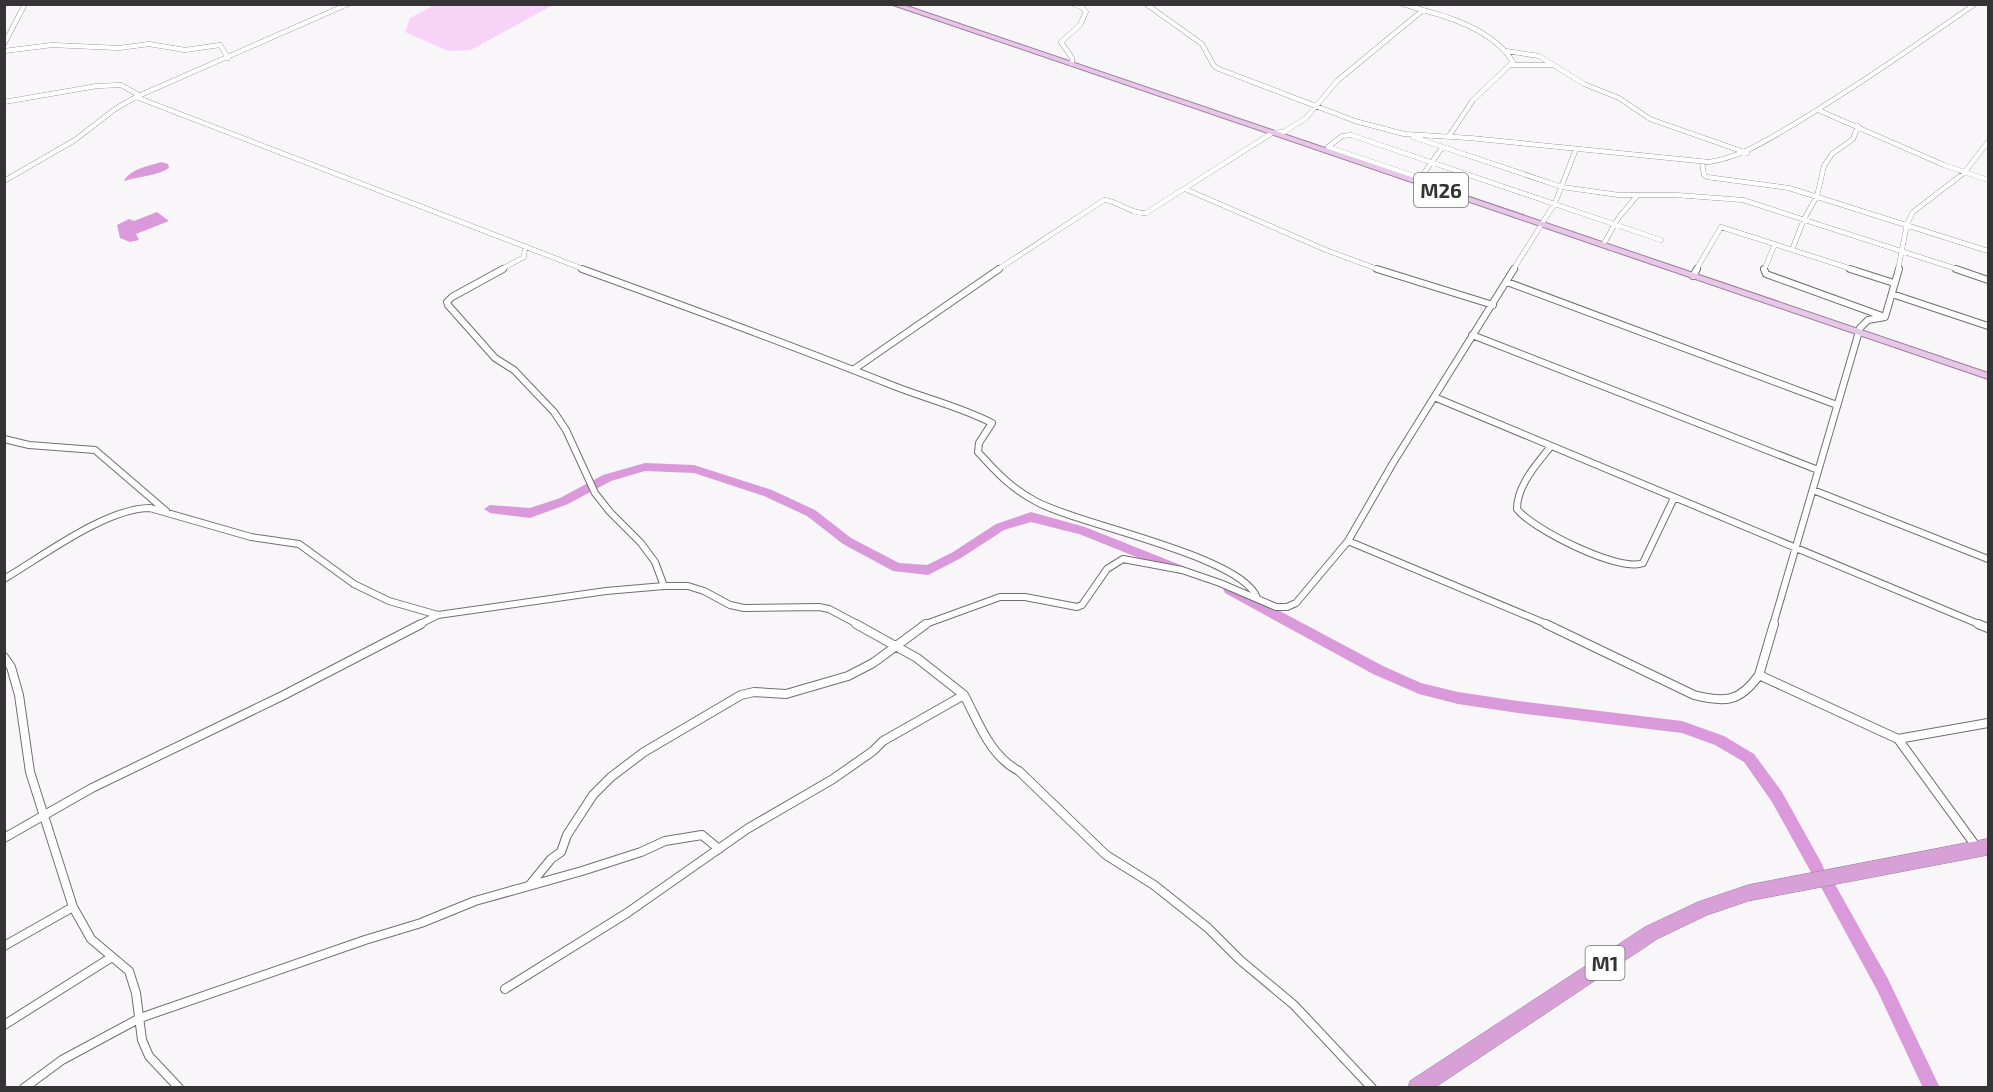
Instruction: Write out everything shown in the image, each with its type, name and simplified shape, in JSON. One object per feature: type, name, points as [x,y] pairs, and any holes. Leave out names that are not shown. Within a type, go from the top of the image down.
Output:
[{"type":"highway","name":"M1","points":[[1417,1088],[1651,933],[1704,908],[1737,897],[1812,879],[1983,848]]},
{"type":"main road","name":"M26","points":[[893,4],[1272,133],[1419,180],[1541,225],[1989,376]]},
{"type":"street","points":[[4,44],[25,4]]},
{"type":"street","points":[[4,181],[75,140],[108,114],[137,96],[348,4]]},
{"type":"street","points":[[1072,4],[1082,7],[1086,12],[1081,25],[1061,42],[1072,58],[1072,64]]},
{"type":"street","points":[[1146,4],[1202,44],[1219,69],[1364,124],[1404,134],[1562,187],[1637,196],[1676,195],[1731,198],[1903,250],[1989,280]]},
{"type":"street","points":[[1403,4],[1462,24],[1506,51],[1512,58],[1512,65]]},
{"type":"street","points":[[1404,134],[1449,136],[1702,162],[1716,161],[1747,153],[1818,110],[1884,68],[1974,4]]},
{"type":"street","points":[[853,370],[1030,247],[1104,200],[1110,200],[1142,214],[1272,133],[1284,132],[1306,118],[1337,81],[1423,10]]},
{"type":"street","points":[[4,51],[52,45],[119,48],[149,44],[185,51],[220,45],[228,58]]},
{"type":"street","points":[[1506,51],[1530,54],[1584,84],[1619,98],[1650,119],[1747,153]]},
{"type":"street","points":[[1449,136],[1462,112],[1494,79],[1512,65],[1552,65]]},
{"type":"street","points":[[4,102],[121,85],[137,96],[525,247],[789,344],[991,422],[990,429],[979,443],[978,452],[1003,480],[1038,503],[1111,526],[1148,542],[1209,563],[1249,585],[1254,589],[1257,597]]},
{"type":"street","points":[[1818,110],[1964,172],[1989,180]]},
{"type":"street","points":[[1792,250],[1804,219],[1817,196],[1824,166],[1833,154],[1853,139],[1858,126]]},
{"type":"street","points":[[1442,148],[1431,162],[1419,180],[1328,147],[1347,134],[1431,162],[1555,203],[1661,240]]},
{"type":"street","points":[[1885,317],[1903,250],[1906,224],[1918,207],[1964,172],[1989,142]]},
{"type":"street","points":[[529,886],[550,859],[561,852],[567,835],[593,795],[627,763],[741,695],[754,692],[786,694],[826,684],[868,667],[932,620],[1000,597],[1025,597],[1077,607],[1082,605],[1107,569],[1123,559],[1172,568],[1257,597],[1276,607],[1291,606],[1348,541],[1434,397],[1555,203],[1562,187],[1569,159],[1575,149]]},
{"type":"street","points":[[1702,162],[1704,175],[1707,177],[1782,187],[1817,196],[1989,251]]},
{"type":"street","points":[[1185,189],[1326,250],[1365,263],[1386,273],[1427,283],[1493,304]]},
{"type":"street","points":[[1604,245],[1619,217],[1637,196]]},
{"type":"street","points":[[1693,276],[1721,227],[1894,283]]},
{"type":"street","points":[[1775,244],[1764,269],[1766,274],[1885,317]]},
{"type":"street","points":[[525,247],[524,257],[452,297],[448,305],[495,358],[514,370],[554,412],[566,430],[595,493],[610,512],[641,543],[655,562],[664,586]]},
{"type":"street","points":[[1507,282],[1837,405]]},
{"type":"street","points":[[1892,294],[1989,326]]},
{"type":"street","points":[[1348,541],[1520,611],[1694,695],[1712,700],[1736,698],[1759,675],[1859,333],[1868,320],[1885,317]]},
{"type":"street","points":[[1472,335],[1818,470]]},
{"type":"street","points":[[1434,397],[1989,628]]},
{"type":"street","points":[[4,439],[29,444],[95,450],[168,513]]},
{"type":"street","points":[[1551,446],[1521,491],[1516,501],[1517,511],[1523,519],[1604,557],[1626,566],[1643,563],[1674,498]]},
{"type":"street","points":[[1813,490],[1989,559]]},
{"type":"street","points":[[4,579],[111,515],[135,508],[150,508],[251,537],[299,544],[354,584],[389,601],[438,615]]},
{"type":"street","points":[[4,838],[43,813],[251,708],[290,693],[304,682],[438,615],[606,591],[664,586],[688,586],[704,591],[730,605],[744,608],[819,607],[829,609],[895,645],[934,670],[964,695],[994,752],[1004,763],[1019,771],[1106,855],[1154,885],[1214,933],[1240,960],[1294,1005],[1372,1088]]},
{"type":"street","points":[[4,657],[16,677],[24,751],[73,907],[91,939],[129,971],[136,993],[142,1040],[149,1056],[179,1088]]},
{"type":"street","points":[[1759,675],[1898,739],[1983,848]]},
{"type":"street","points":[[505,989],[627,913],[747,829],[833,779],[873,752],[883,741],[964,695]]},
{"type":"street","points":[[1898,739],[1989,723]]},
{"type":"street","points":[[24,1088],[62,1060],[140,1018],[421,923],[475,900],[641,852],[665,841],[702,835],[719,849]]},
{"type":"street","points":[[4,946],[73,907]]},
{"type":"street","points":[[4,1025],[112,957]]},
{"type":"shaded area","points":[[436,4],[553,5],[471,50],[448,51],[405,32],[410,18]]},
{"type":"shaded area","points":[[161,162],[168,164],[169,168],[124,181],[135,171]]},
{"type":"shaded area","points":[[157,212],[169,221],[136,234],[139,240],[130,242],[120,238],[117,225],[129,219],[134,221]]},
{"type":"waterway","points":[[490,509],[530,513],[564,501],[607,478],[645,467],[694,469],[768,493],[811,513],[847,541],[897,568],[928,570],[957,555],[1000,527],[1031,517],[1081,530],[1179,569]]},
{"type":"waterway","points":[[1229,589],[1378,670],[1419,688],[1458,698],[1518,707],[1682,727],[1719,740],[1749,758],[1777,797],[1817,869]]},
{"type":"waterway","points":[[1827,884],[1883,984],[1932,1088]]}]
